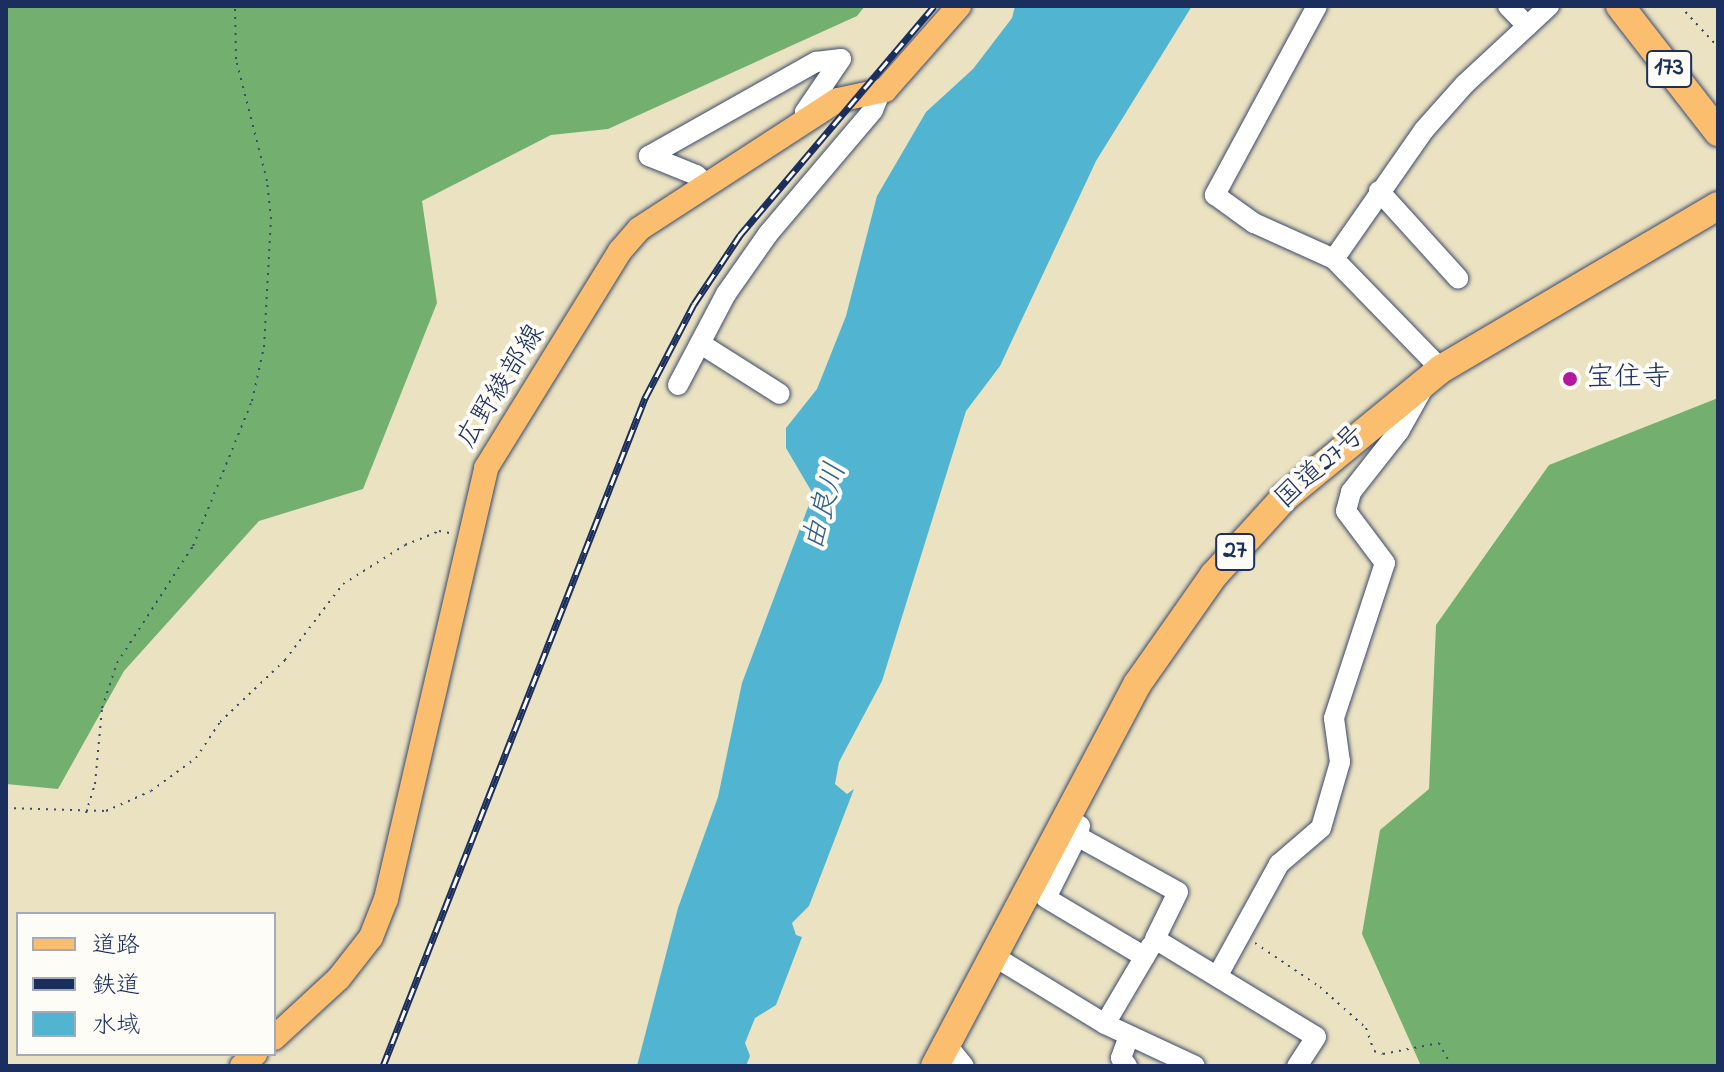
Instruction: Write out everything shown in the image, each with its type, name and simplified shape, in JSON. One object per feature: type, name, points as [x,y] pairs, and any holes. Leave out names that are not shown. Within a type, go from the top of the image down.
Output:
[{"type":"highway","name":"173","points":[[1620,6],[1718,132]]},
{"type":"highway","name":"国道27号","points":[[941,1055],[992,955],[1071,827],[1138,683],[1214,575],[1284,498],[1431,377],[1718,206]]},
{"type":"main road","points":[[879,95],[959,6]]},
{"type":"main road","name":"広野綾部線","points":[[276,1036],[339,978],[380,917],[466,536],[486,468],[506,429],[620,251],[639,229],[838,100],[879,95]]},
{"type":"street","points":[[1218,975],[1279,864],[1321,828],[1340,762],[1334,718],[1385,563],[1346,511],[1351,492],[1431,377],[1334,259],[1254,223],[1215,195],[1317,6]]},
{"type":"street","points":[[1508,6],[1527,26]]},
{"type":"street","points":[[1334,259],[1379,191],[1465,84],[1549,6]]},
{"type":"street","points":[[708,186],[696,175],[649,156],[816,62],[841,59],[805,112],[812,118]]},
{"type":"street","points":[[678,385],[726,294],[768,234],[873,110],[879,95]]},
{"type":"street","points":[[1379,191],[1458,278]]},
{"type":"street","points":[[701,344],[780,394]]},
{"type":"street","points":[[1105,1024],[1150,948],[1178,892],[1071,827],[1046,898],[1150,948],[1218,975],[1316,1037],[1297,1066]]},
{"type":"street","points":[[992,955],[1105,1024],[1195,1066]]},
{"type":"street","points":[[1127,1066],[1121,1058],[1129,1036]]},
{"type":"street","points":[[941,1055],[964,1066]]},
{"type":"path","points":[[86,813],[95,784],[102,708],[117,663],[193,546],[252,401],[264,347],[271,219],[267,181],[236,59],[235,6]]},
{"type":"path","points":[[1680,6],[1718,47]]},
{"type":"path","points":[[6,808],[86,813],[128,804],[196,758],[220,722],[285,660],[343,584],[405,545],[439,531],[466,536]]},
{"type":"path","points":[[1241,933],[1331,997],[1366,1028],[1374,1051],[1383,1054],[1439,1043],[1452,1066]]},
{"type":"green space","points":[[6,6],[865,6],[857,16],[608,129],[551,135],[422,201],[437,303],[363,489],[259,521],[124,671],[58,789],[6,784]]},
{"type":"green space","points":[[1718,398],[1718,1066],[1421,1066],[1362,934],[1380,830],[1429,789],[1436,625],[1549,465]]},
{"type":"water","name":"由良川","points":[[1015,6],[1192,6],[1096,161],[1000,366],[966,411],[882,681],[839,762],[835,784],[847,794],[854,789],[809,906],[792,923],[796,935],[802,937],[776,1005],[755,1018],[745,1043],[750,1056],[746,1066],[637,1066],[678,908],[718,797],[742,683],[813,494],[786,448],[786,428],[817,389],[846,316],[877,196],[926,112],[973,69],[1012,18]]},
{"type":"railway","points":[[383,1066],[645,398],[694,304],[740,235],[934,6]]},
{"type":"place","name":"宝住寺","points":[[1570,379]]}]
